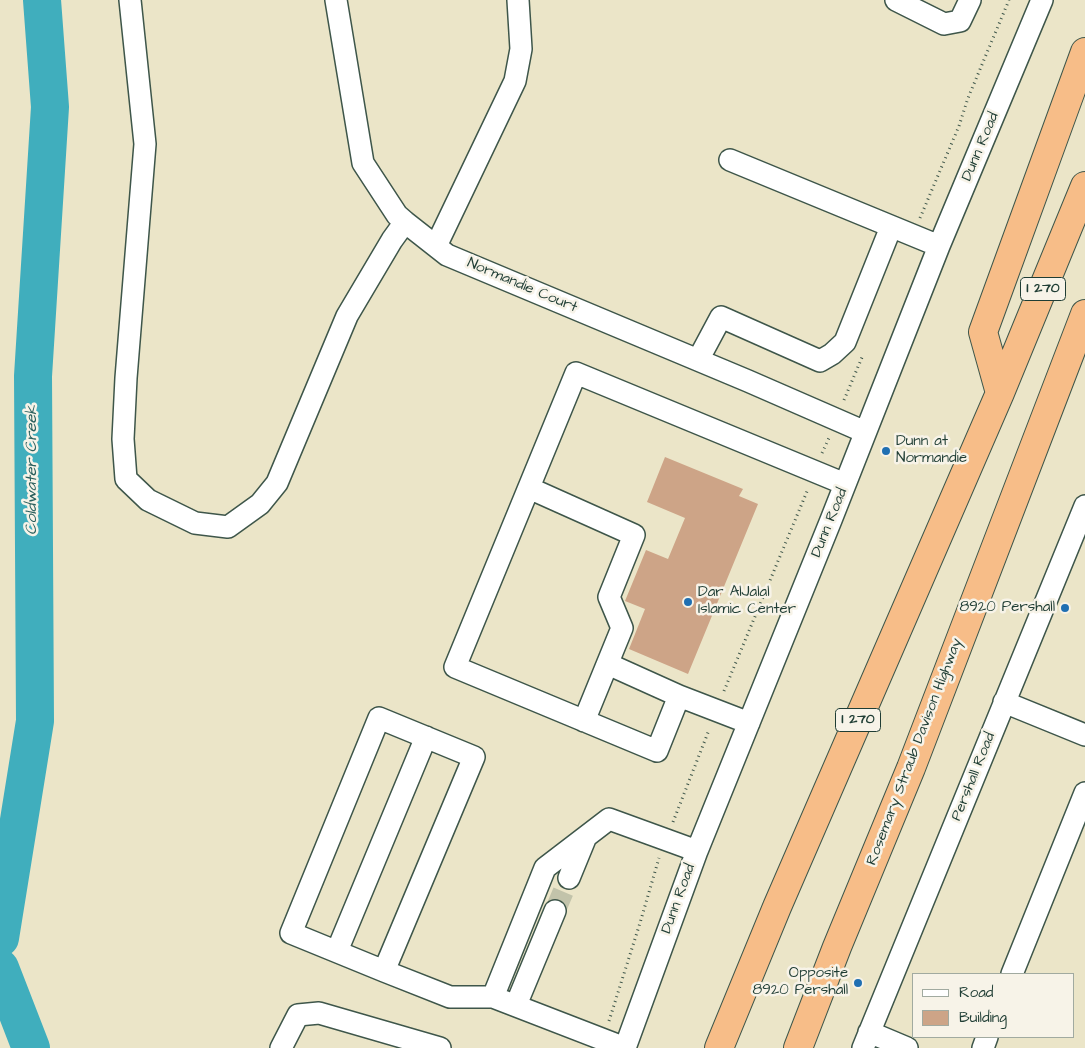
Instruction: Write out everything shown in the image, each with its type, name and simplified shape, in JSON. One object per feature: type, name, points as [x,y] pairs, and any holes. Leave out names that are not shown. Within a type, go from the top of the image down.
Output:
[{"type":"highway","points":[[1000,393],[983,332],[1085,52]]},
{"type":"highway","name":"I 270","points":[[719,1048],[777,907],[1000,393],[1085,186]]},
{"type":"highway","name":"Rosemary Straub Davison Highway","points":[[798,1048],[840,938],[911,768],[1085,314]]},
{"type":"street","points":[[130,0],[145,144],[126,378],[123,439],[126,479],[148,500],[195,523],[228,527],[260,504],[277,483],[347,316],[392,240],[405,222]]},
{"type":"street","name":"Normandie Court","points":[[336,0],[364,163],[397,215],[405,222],[447,255],[865,432]]},
{"type":"street","points":[[436,246],[515,81],[521,49],[518,0]]},
{"type":"street","points":[[896,0],[944,24],[960,22],[970,0]]},
{"type":"street","name":"Dunn Road","points":[[625,1048],[697,851],[939,246],[1042,0]]},
{"type":"street","points":[[730,160],[939,246]]},
{"type":"street","points":[[698,360],[721,317],[820,361],[832,354],[846,342],[891,227]]},
{"type":"street","points":[[679,696],[656,751],[455,667],[576,373],[845,484]]},
{"type":"street","points":[[528,488],[634,535],[609,597],[622,628],[584,721]]},
{"type":"street","name":"Pershall Road","points":[[866,1040],[1085,506]]},
{"type":"street","points":[[608,664],[679,696],[749,723]]},
{"type":"street","points":[[1004,702],[1085,735]]},
{"type":"street","points":[[384,971],[474,757],[379,718],[291,933],[384,971],[450,997],[493,997],[625,1048]]},
{"type":"street","points":[[337,951],[426,737]]},
{"type":"street","points":[[1012,973],[1085,792]]},
{"type":"street","points":[[493,997],[545,868],[609,819],[697,851]]},
{"type":"street","points":[[569,878],[585,837]]},
{"type":"street","points":[[516,1005],[555,911]]},
{"type":"street","points":[[281,1048],[298,1015],[319,1013],[440,1048]]},
{"type":"street","points":[[866,1040],[907,1048]]},
{"type":"path","points":[[919,219],[959,126],[968,98],[1009,0]]},
{"type":"path","points":[[820,460],[830,436]]},
{"type":"path","points":[[721,699],[808,488]]},
{"type":"path","points":[[673,821],[709,728]]},
{"type":"path","points":[[610,1015],[661,853]]},
{"type":"building","points":[[665,457],[743,489],[739,496],[758,504],[688,674],[629,649],[645,609],[625,601],[646,550],[668,559],[685,518],[647,502]]},
{"type":"waterway","name":"Coldwater Creek","points":[[0,938],[35,721],[33,376],[50,107],[42,0]]},
{"type":"waterway","name":"Coldwater Creek","points":[[0,968],[31,1048]]},
{"type":"tunnel","points":[[555,911],[569,878]]},
{"type":"place","name":"Dunn at Normandie","points":[[886,451]]},
{"type":"place","name":"Dar AlJalal Islamic Center","points":[[688,602]]},
{"type":"place","name":"8920 Pershall","points":[[1065,608]]},
{"type":"place","name":"Opposite 8920 Pershall","points":[[858,983]]}]
